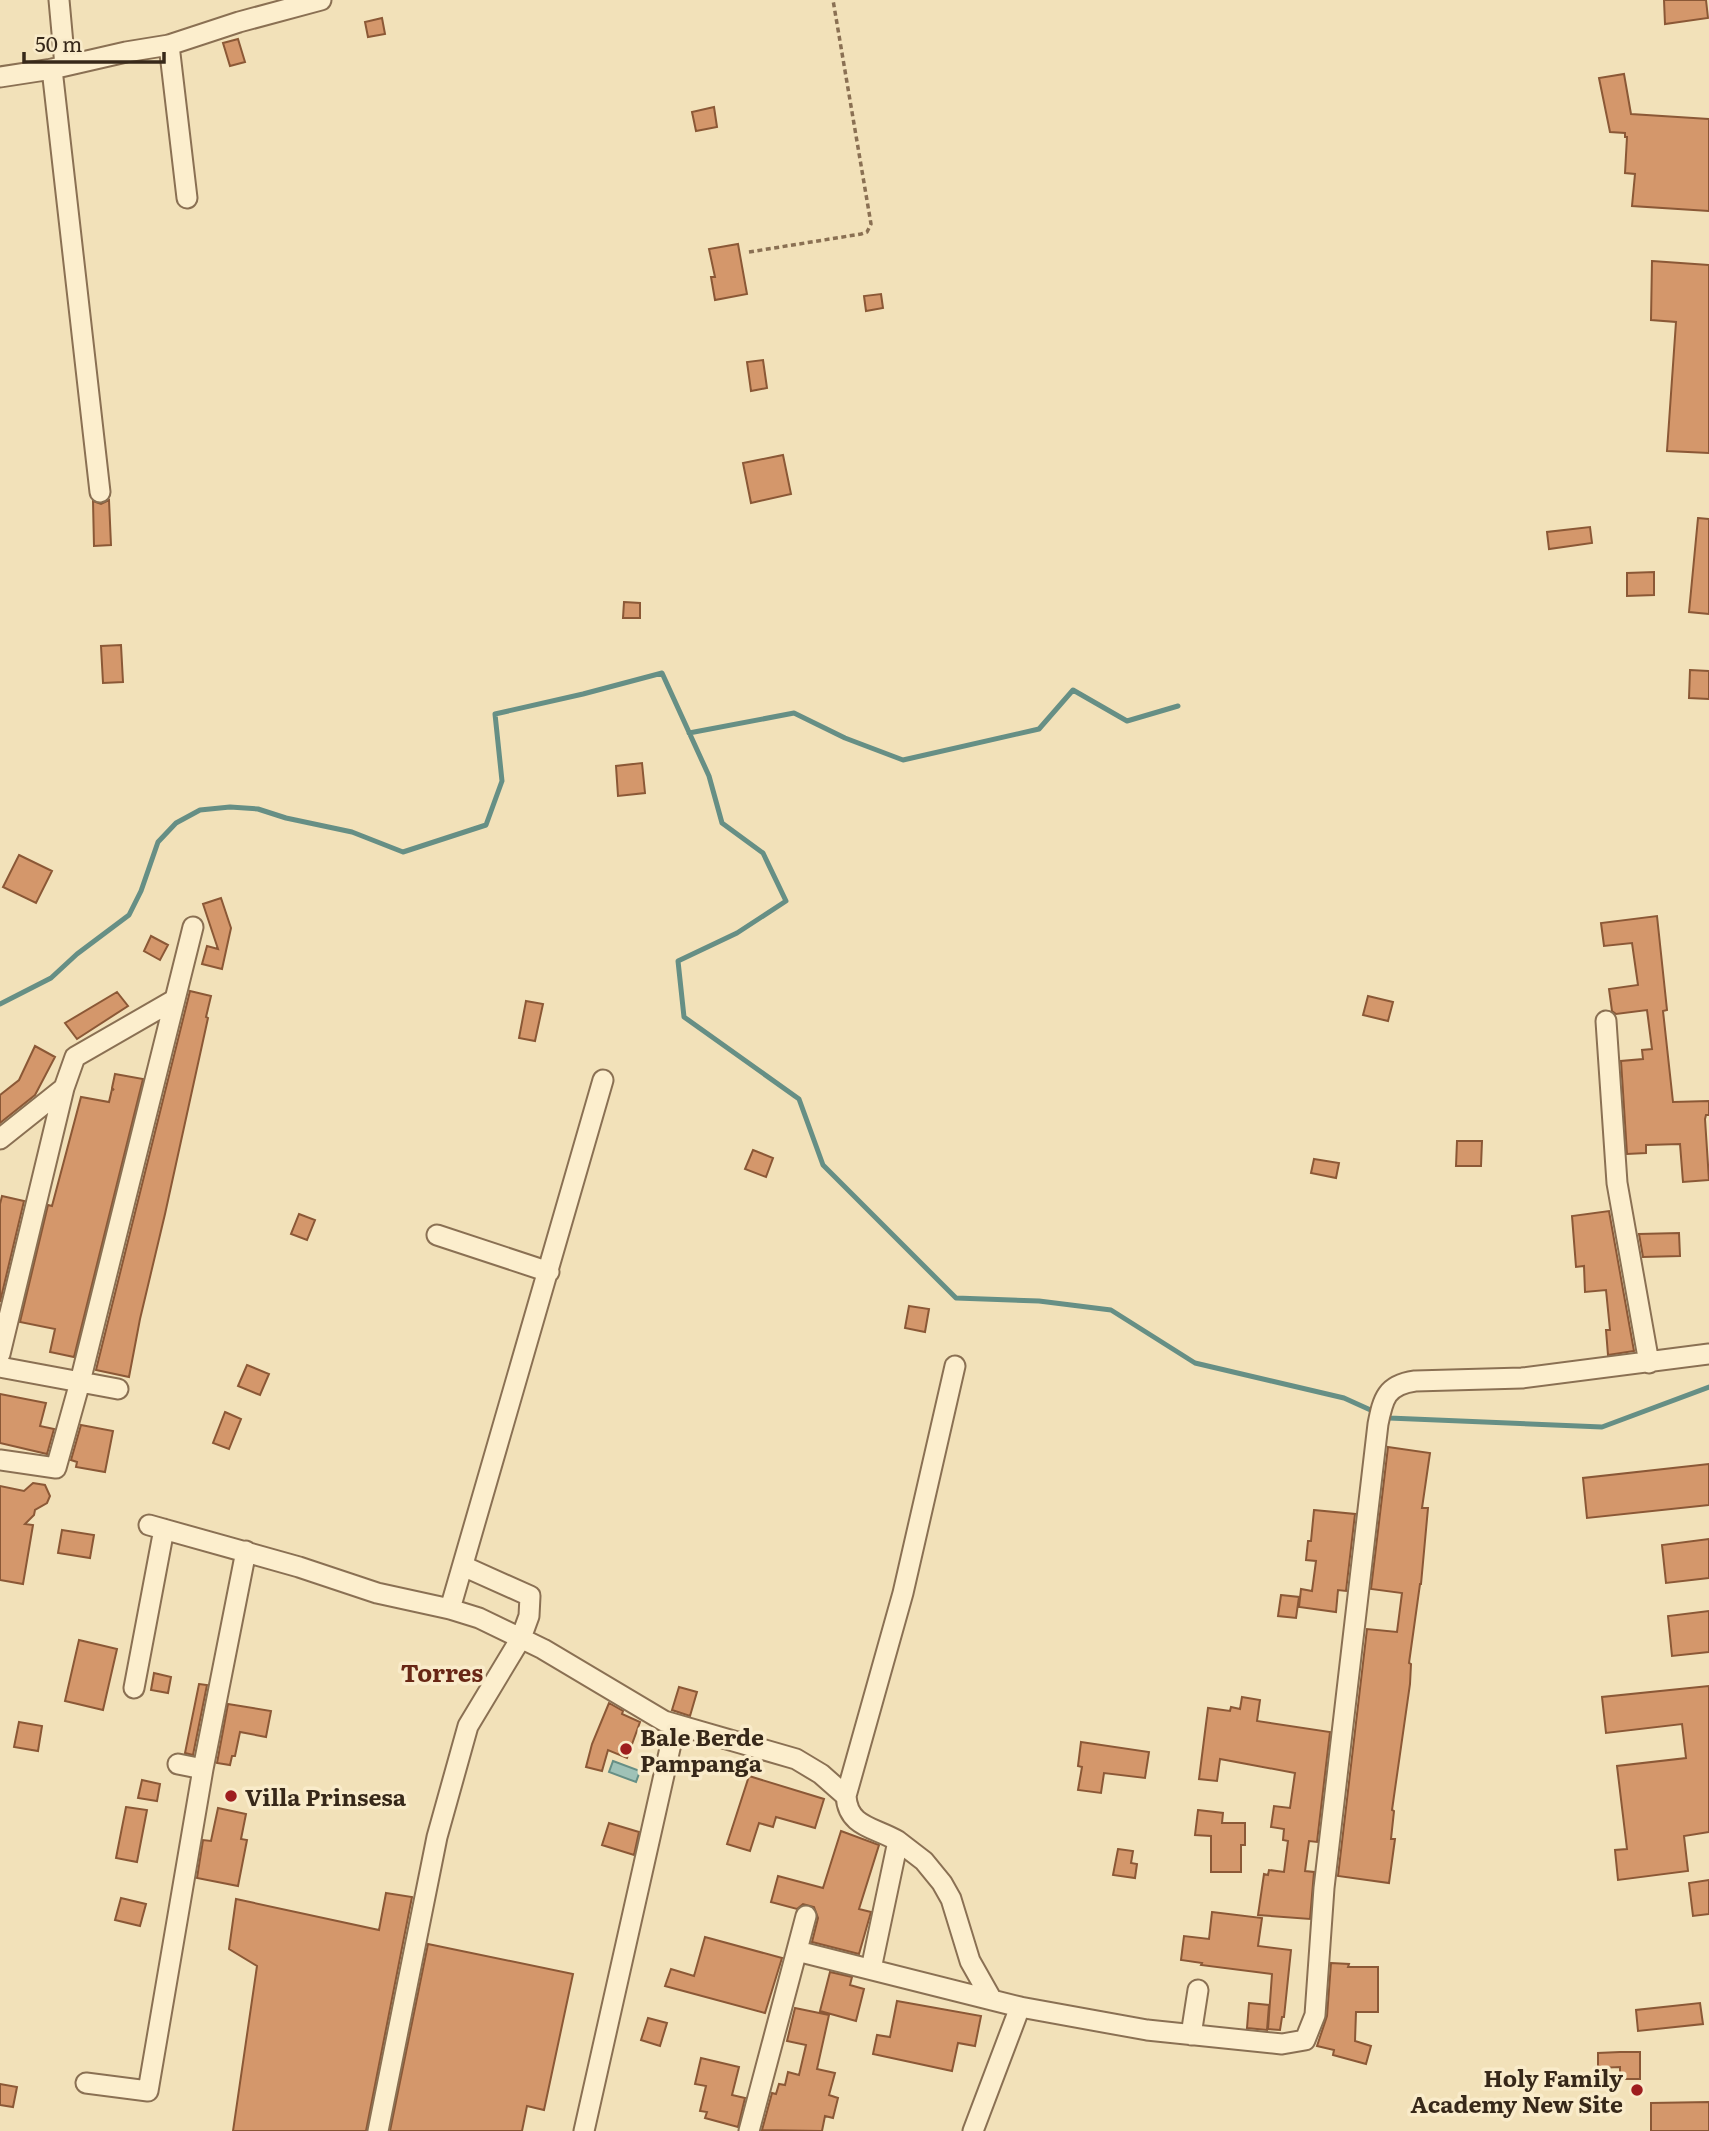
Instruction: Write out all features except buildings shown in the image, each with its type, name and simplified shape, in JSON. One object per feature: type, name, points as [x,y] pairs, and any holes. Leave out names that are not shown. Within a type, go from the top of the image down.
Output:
[{"type":"street","points":[[59,0],[58,67],[100,492]]},
{"type":"street","points":[[0,76],[169,45],[311,2]]},
{"type":"street","points":[[169,45],[187,198]]},
{"type":"street","points":[[0,1460],[56,1468],[80,1382],[193,927]]},
{"type":"street","points":[[0,1354],[64,1088],[75,1057],[174,1000]]},
{"type":"street","points":[[1606,1021],[1616,1183],[1649,1363]]},
{"type":"street","points":[[450,1609],[603,1080]]},
{"type":"street","points":[[0,1139],[64,1088]]},
{"type":"street","points":[[437,1235],[549,1272]]},
{"type":"street","points":[[797,1951],[1020,2007],[1147,2030],[1282,2045],[1305,2040],[1312,2026],[1326,1875],[1378,1424],[1384,1399],[1394,1387],[1403,1382],[1522,1378],[1709,1354]]},
{"type":"street","points":[[954,1366],[903,1593],[846,1796],[847,1810],[852,1818],[898,1842],[923,1861],[942,1883],[951,1899],[970,1961],[992,2000]]},
{"type":"street","points":[[0,1367],[118,1389]]},
{"type":"street","points":[[134,1688],[156,1527],[246,1551],[377,1594],[450,1609],[479,1618],[521,1638],[676,1726],[796,1759],[821,1774],[846,1796]]},
{"type":"street","points":[[86,2083],[148,2091],[203,1769],[246,1551]]},
{"type":"street","points":[[378,2131],[437,1837],[468,1726],[521,1638],[529,1616],[530,1596],[463,1566]]},
{"type":"street","points":[[584,2131],[676,1726]]},
{"type":"street","points":[[178,1764],[203,1769]]},
{"type":"street","points":[[871,1969],[898,1842]]},
{"type":"street","points":[[749,2131],[806,1916]]},
{"type":"street","points":[[1191,2035],[1198,1990]]},
{"type":"street","points":[[973,2131],[1020,2007]]},
{"type":"path","points":[[749,252],[861,234],[867,232],[871,224],[833,0]]},
{"type":"water","points":[[613,1761],[640,1771],[636,1782],[609,1772]]},
{"type":"waterway","points":[[0,1004],[51,978],[77,954],[129,915],[141,891],[158,842],[176,823],[200,810],[230,807],[258,809],[352,832],[403,852],[486,825],[502,781],[495,714],[662,673],[709,776],[722,823],[763,853],[786,901],[737,933],[678,961],[684,1017],[799,1099],[823,1165],[956,1298],[1039,1301],[1111,1310],[1195,1363],[1344,1398],[1375,1412]]},
{"type":"waterway","points":[[689,733],[794,713],[845,738],[903,760],[1039,729],[1073,690],[1127,721],[1178,706]]},
{"type":"waterway","points":[[1384,1416],[1602,1427],[1709,1387]]},
{"type":"place","name":"Bale Berde Pampanga","points":[[626,1749]]},
{"type":"place","name":"Villa Prinsesa","points":[[231,1796]]},
{"type":"place","name":"Holy Family Academy New Site","points":[[1637,2090]]},
{"type":"district","name":"Torres","points":[[442,1671]]}]
